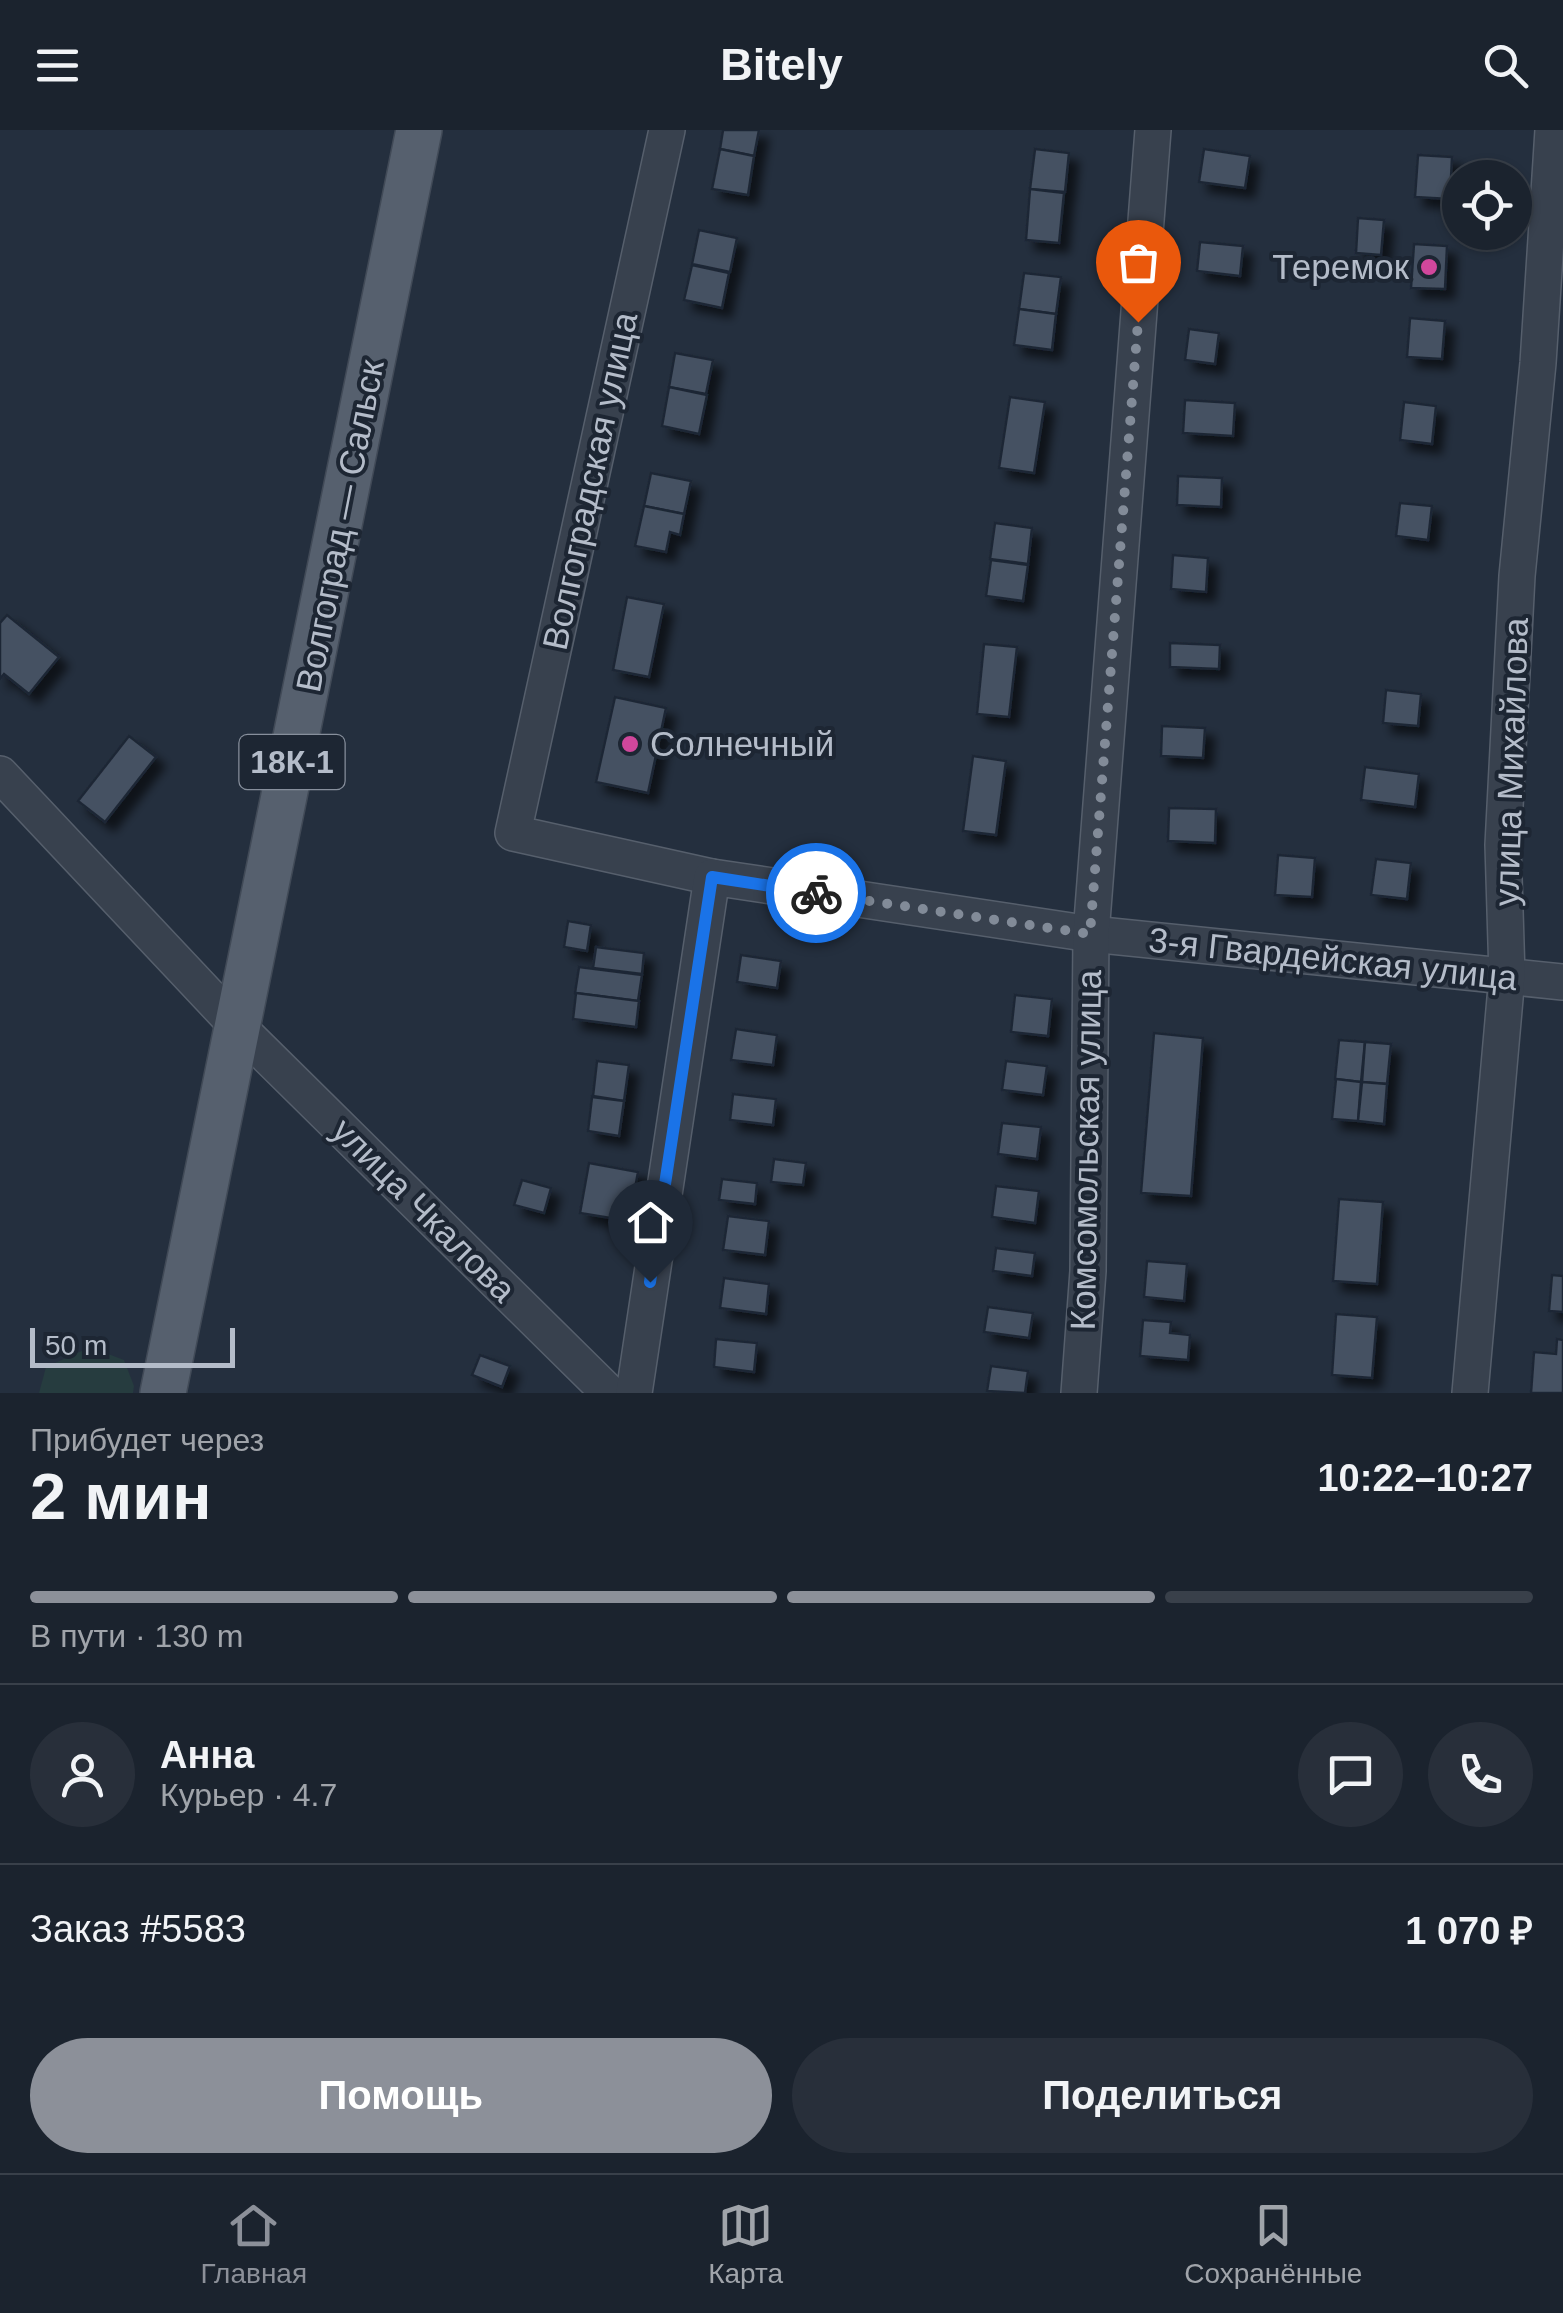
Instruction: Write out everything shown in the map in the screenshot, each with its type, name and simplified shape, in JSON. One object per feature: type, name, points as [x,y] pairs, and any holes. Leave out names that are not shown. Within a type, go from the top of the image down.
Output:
[{"type":"main road","name":"Волгоград — Сальск","points":[[163,1393],[419,130]]},
{"type":"street","name":"Волгоградская улица","points":[[513,833],[667,130]]},
{"type":"street","name":"Комсомольская улица","points":[[1078,1393],[1088,1271],[1090,934],[1153,130]]},
{"type":"street","name":"улица Михайлова","points":[[1470,1393],[1507,976],[1503,845],[1516,595],[1538,362],[1553,130]]},
{"type":"street","name":"улица Чкалова","points":[[0,774],[239,1028],[610,1393]]},
{"type":"street","name":"3-я Гвардейская улица","points":[[513,833],[712,877],[1090,934],[1563,982]]},
{"type":"street","points":[[634,1393],[712,877]]},
{"type":"green space","points":[[84,1350],[124,1360],[133,1393],[39,1393],[46,1367]]},
{"type":"building","points":[[723,130],[759,130],[754,156],[720,149]]},
{"type":"building","points":[[720,149],[754,156],[748,195],[712,189]]},
{"type":"building","points":[[1035,149],[1069,153],[1065,192],[1030,189]]},
{"type":"building","points":[[1204,149],[1250,156],[1245,188],[1199,182]]},
{"type":"building","points":[[1418,155],[1452,157],[1442,160],[1442,199],[1415,197]]},
{"type":"building","points":[[1030,189],[1064,193],[1059,243],[1026,240]]},
{"type":"building","points":[[1358,218],[1384,220],[1381,255],[1356,253]]},
{"type":"building","points":[[699,230],[737,238],[730,272],[692,264]]},
{"type":"building","points":[[1200,242],[1243,246],[1240,276],[1197,271]]},
{"type":"building","points":[[1414,244],[1442,246],[1442,250],[1447,250],[1445,289],[1411,288]]},
{"type":"building","points":[[692,265],[729,273],[722,308],[684,300]]},
{"type":"building","points":[[1024,273],[1061,277],[1056,314],[1019,309]]},
{"type":"building","points":[[1019,309],[1056,314],[1052,350],[1014,345]]},
{"type":"building","points":[[1410,318],[1445,321],[1442,359],[1407,357]]},
{"type":"building","points":[[1189,329],[1219,333],[1215,364],[1185,360]]},
{"type":"building","points":[[675,353],[713,360],[706,394],[669,387]]},
{"type":"building","points":[[669,387],[707,395],[699,434],[662,426]]},
{"type":"building","points":[[1010,397],[1045,402],[1034,473],[999,468]]},
{"type":"building","points":[[1185,400],[1235,403],[1233,436],[1183,433]]},
{"type":"building","points":[[1404,402],[1436,406],[1432,444],[1400,440]]},
{"type":"building","points":[[651,473],[691,481],[684,514],[644,506]]},
{"type":"building","points":[[1178,476],[1222,478],[1221,507],[1177,505]]},
{"type":"building","points":[[1400,503],[1432,506],[1428,540],[1396,536]]},
{"type":"building","points":[[644,506],[684,514],[680,535],[670,532],[666,552],[635,546]]},
{"type":"building","points":[[995,523],[1032,528],[1028,564],[990,559]]},
{"type":"building","points":[[1173,555],[1208,558],[1206,592],[1171,589]]},
{"type":"building","points":[[991,560],[1028,565],[1023,601],[986,596]]},
{"type":"building","points":[[627,597],[664,604],[649,677],[613,670]]},
{"type":"building","points":[[7,615],[59,657],[29,694],[4,674],[0,679],[0,623]]},
{"type":"building","points":[[1170,643],[1220,645],[1219,669],[1170,667]]},
{"type":"building","points":[[984,644],[1017,647],[1009,717],[977,714]]},
{"type":"building","points":[[1386,690],[1421,694],[1418,726],[1383,723]]},
{"type":"building","points":[[615,697],[666,708],[648,793],[596,782]]},
{"type":"building","points":[[1162,726],[1205,728],[1203,758],[1161,756]]},
{"type":"building","points":[[129,736],[156,757],[105,822],[78,801]]},
{"type":"building","points":[[973,756],[1006,761],[996,835],[963,831]]},
{"type":"building","points":[[1365,767],[1419,774],[1415,807],[1361,800]]},
{"type":"building","points":[[1169,808],[1216,809],[1215,843],[1168,841]]},
{"type":"building","points":[[1278,855],[1315,858],[1312,897],[1275,895]]},
{"type":"building","points":[[1376,859],[1411,863],[1407,899],[1371,895]]},
{"type":"building","points":[[568,921],[591,925],[587,951],[564,947]]},
{"type":"building","points":[[596,947],[644,953],[642,974],[593,968]]},
{"type":"building","points":[[741,955],[781,961],[777,988],[737,982]]},
{"type":"building","points":[[579,967],[642,975],[638,1001],[575,993]]},
{"type":"building","points":[[576,993],[639,1001],[636,1027],[573,1019]]},
{"type":"building","points":[[1015,995],[1052,999],[1048,1036],[1011,1032]]},
{"type":"building","points":[[736,1029],[777,1035],[773,1065],[731,1060]]},
{"type":"building","points":[[1154,1033],[1203,1038],[1191,1196],[1141,1193]]},
{"type":"building","points":[[1339,1040],[1365,1042],[1361,1082],[1335,1079]]},
{"type":"building","points":[[1365,1042],[1391,1044],[1387,1084],[1362,1082]]},
{"type":"building","points":[[597,1061],[629,1065],[624,1101],[593,1096]]},
{"type":"building","points":[[1006,1061],[1047,1066],[1043,1095],[1002,1090]]},
{"type":"building","points":[[1336,1079],[1361,1082],[1358,1121],[1332,1119]]},
{"type":"building","points":[[1362,1082],[1387,1084],[1384,1124],[1358,1121]]},
{"type":"building","points":[[733,1094],[776,1099],[773,1125],[730,1120]]},
{"type":"building","points":[[592,1097],[624,1101],[619,1136],[588,1131]]},
{"type":"building","points":[[1002,1123],[1041,1127],[1037,1159],[998,1154]]},
{"type":"building","points":[[774,1159],[806,1163],[803,1185],[771,1182]]},
{"type":"building","points":[[589,1163],[638,1172],[629,1221],[580,1213]]},
{"type":"building","points":[[722,1179],[757,1183],[755,1204],[719,1200]]},
{"type":"building","points":[[522,1180],[551,1188],[544,1213],[514,1205]]},
{"type":"building","points":[[996,1186],[1039,1191],[1035,1223],[992,1217]]},
{"type":"building","points":[[1339,1199],[1383,1202],[1377,1284],[1333,1281]]},
{"type":"building","points":[[728,1216],[769,1221],[765,1255],[723,1250]]},
{"type":"building","points":[[996,1248],[1035,1253],[1032,1276],[993,1271]]},
{"type":"building","points":[[1147,1261],[1187,1264],[1184,1301],[1144,1297]]},
{"type":"building","points":[[1552,1275],[1563,1276],[1563,1312],[1549,1311]]},
{"type":"building","points":[[724,1278],[769,1284],[766,1314],[720,1308]]},
{"type":"building","points":[[988,1307],[1033,1313],[1029,1338],[984,1332]]},
{"type":"building","points":[[1336,1314],[1377,1317],[1372,1378],[1332,1375]]},
{"type":"building","points":[[1143,1320],[1171,1322],[1170,1333],[1190,1335],[1188,1360],[1140,1356]]},
{"type":"building","points":[[716,1339],[757,1343],[754,1372],[714,1367]]},
{"type":"building","points":[[1557,1339],[1563,1340],[1563,1393],[1531,1393],[1534,1352],[1556,1354]]},
{"type":"building","points":[[480,1355],[510,1366],[502,1387],[472,1375]]},
{"type":"building","points":[[991,1366],[1028,1371],[1025,1393],[987,1391]]},
{"type":"way so far","points":[[816,893],[1090,934],[1138,322]]},
{"type":"place","name":"Теремок","points":[[1429,267]]},
{"type":"place","name":"Солнечный","points":[[630,744]]},
{"type":"route","points":[[650,1282],[712,877],[816,893]]}]
